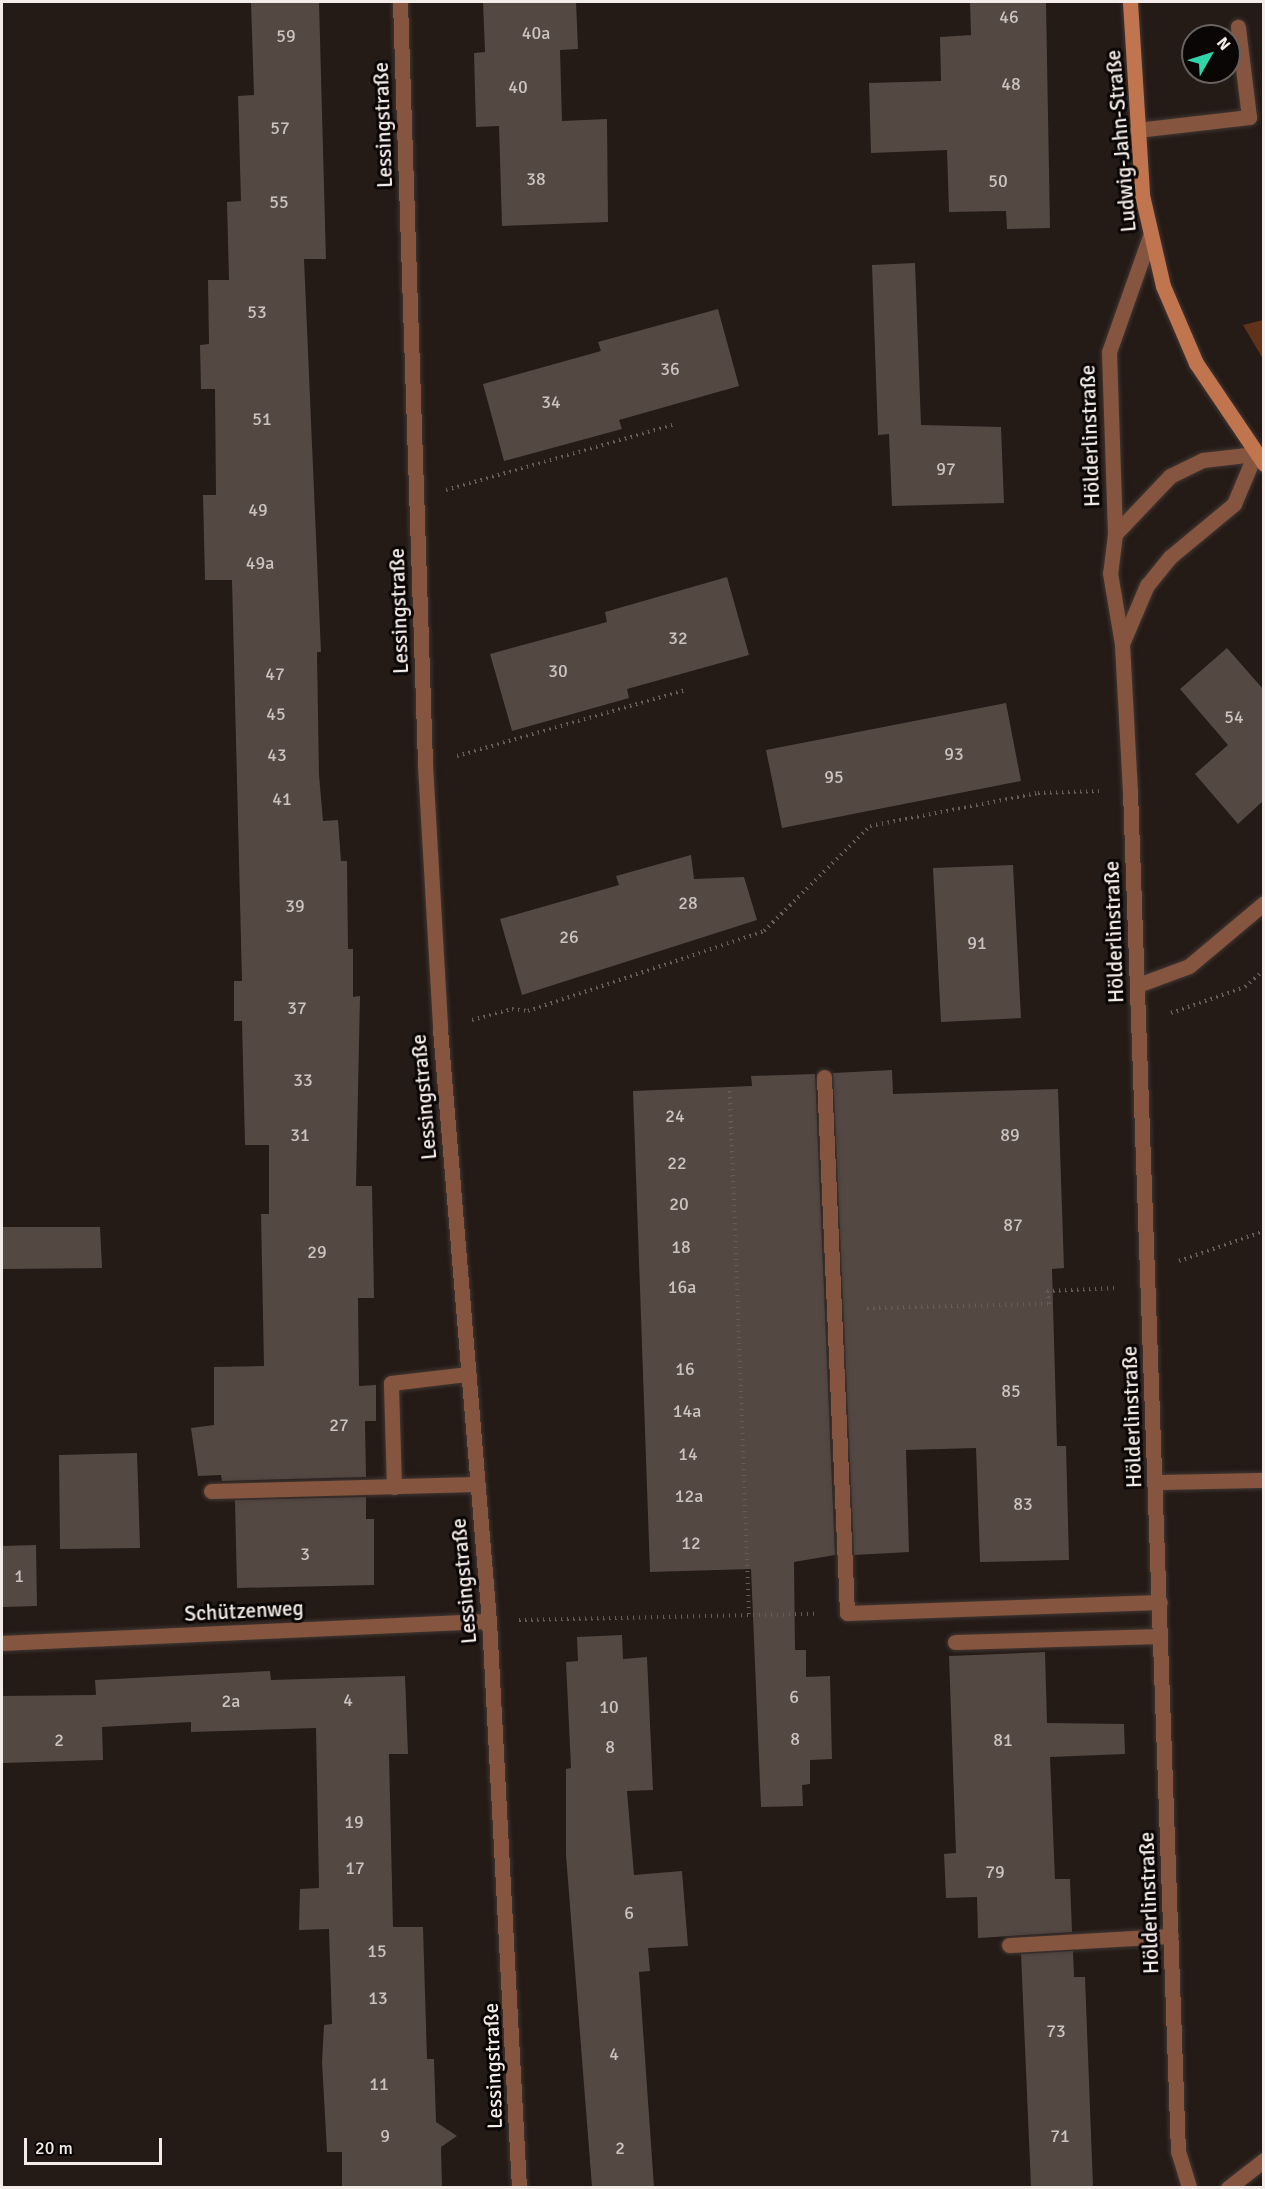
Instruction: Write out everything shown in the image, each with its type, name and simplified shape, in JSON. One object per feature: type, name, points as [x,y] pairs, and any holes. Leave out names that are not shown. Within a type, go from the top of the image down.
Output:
[{"type":"street","name":"Lessingstraße","points":[[400,2],[425,765],[440,1029],[489,1621],[519,2187]]},
{"type":"street","name":"Ludwig-Jahn-Straße","points":[[1130,2],[1137,130],[1150,236],[1163,286],[1196,363],[1259,459]]},
{"type":"street","points":[[1137,130],[1249,117],[1241,52]]},
{"type":"street","name":"Hölderlinstraße","points":[[1150,236],[1108,352],[1115,534],[1110,573],[1122,644],[1130,791],[1178,2151],[1189,2187]]},
{"type":"street","name":"Hölderlinstraße","points":[[1115,534],[1170,476],[1203,460],[1259,459]]},
{"type":"street","name":"Hölderlinstraße","points":[[1122,644],[1147,585],[1170,556],[1234,504],[1259,459]]},
{"type":"street","points":[[1138,985],[1190,966],[1263,903]]},
{"type":"street","points":[[824,1077],[847,1613],[1160,1602]]},
{"type":"street","points":[[394,1487],[391,1383],[468,1374]]},
{"type":"street","points":[[1155,1482],[1263,1480]]},
{"type":"street","points":[[211,1491],[477,1484]]},
{"type":"street","name":"Schützenweg","points":[[2,1643],[489,1621]]},
{"type":"street","points":[[955,1642],[1160,1636]]},
{"type":"street","points":[[1010,1945],[1171,1936]]},
{"type":"street","points":[[1228,2187],[1263,2160]]},
{"type":"path","points":[[416,499],[676,424]]},
{"type":"path","points":[[425,765],[686,690]]},
{"type":"path","points":[[440,1029],[512,1009],[528,1011],[764,931],[870,826],[1038,793],[1130,791]]},
{"type":"path","points":[[1139,1025],[1245,987],[1263,970]]},
{"type":"path","points":[[729,1091],[749,1616]]},
{"type":"path","points":[[834,1309],[1049,1304],[1047,1291],[1148,1280],[1263,1231]]},
{"type":"path","points":[[489,1621],[847,1613]]},
{"type":"shaded area","points":[[1264,320],[1263,359],[1243,325]]},
{"type":"building","points":[[251,2],[319,2],[326,259],[304,259],[321,652],[317,652],[319,775],[323,821],[338,820],[341,861],[347,861],[348,949],[353,949],[353,997],[360,996],[356,1186],[372,1186],[374,1298],[358,1298],[359,1386],[376,1385],[376,1421],[365,1421],[366,1477],[222,1481],[221,1475],[198,1476],[191,1428],[214,1425],[214,1367],[264,1366],[261,1214],[269,1214],[269,1145],[245,1145],[242,1021],[234,1021],[234,981],[242,981],[232,580],[205,580],[203,495],[216,495],[215,389],[201,389],[200,345],[209,344],[208,280],[229,280],[227,202],[241,201],[238,96],[254,95]]},
{"type":"building","points":[[483,2],[576,2],[578,49],[560,50],[562,121],[607,119],[608,222],[502,226],[499,126],[476,127],[474,53],[485,52]]},
{"type":"building","points":[[970,2],[1046,2],[1050,228],[1007,229],[1006,211],[949,212],[947,150],[871,153],[869,83],[941,81],[940,37],[971,35]]},
{"type":"building","points":[[915,263],[921,425],[1001,427],[1004,503],[892,506],[889,434],[878,435],[872,265]]},
{"type":"building","points":[[718,309],[739,386],[619,420],[622,429],[504,461],[483,384],[601,351],[598,342]]},
{"type":"building","points":[[727,577],[749,655],[627,689],[629,698],[512,731],[490,654],[607,622],[605,612]]},
{"type":"building","points":[[1227,648],[1263,689],[1263,801],[1238,824],[1195,774],[1228,745],[1180,689]]},
{"type":"building","points":[[1006,703],[1021,781],[782,828],[766,750]]},
{"type":"building","points":[[691,855],[694,879],[744,877],[757,920],[522,995],[500,919],[619,885],[616,876]]},
{"type":"building","points":[[1013,865],[1021,1018],[941,1022],[933,868]]},
{"type":"building","points":[[892,1070],[893,1094],[1058,1089],[1064,1268],[1052,1269],[1057,1446],[1066,1446],[1069,1560],[980,1562],[976,1448],[906,1450],[909,1552],[854,1555],[833,1073]]},
{"type":"building","points":[[815,1074],[835,1555],[794,1562],[795,1650],[806,1650],[806,1677],[830,1676],[832,1759],[810,1760],[810,1784],[802,1785],[803,1806],[761,1807],[751,1569],[650,1572],[633,1091],[752,1086],[751,1076]]},
{"type":"building","points":[[2,1227],[100,1227],[102,1268],[2,1269]]},
{"type":"building","points":[[137,1453],[140,1548],[60,1549],[59,1455]]},
{"type":"building","points":[[366,1497],[366,1519],[374,1519],[374,1585],[237,1588],[235,1500]]},
{"type":"building","points":[[36,1545],[37,1606],[2,1607],[2,1546]]},
{"type":"building","points":[[622,1635],[623,1659],[647,1657],[653,1790],[627,1791],[634,1875],[682,1871],[688,1946],[648,1948],[650,1971],[639,1972],[654,2187],[592,2187],[566,1855],[566,1769],[571,1768],[566,1662],[578,1661],[577,1637]]},
{"type":"building","points":[[1045,1652],[1047,1723],[1124,1724],[1125,1754],[1050,1757],[1055,1879],[1070,1879],[1072,1932],[978,1938],[977,1897],[946,1898],[944,1854],[956,1853],[949,1656]]},
{"type":"building","points":[[270,1671],[271,1680],[405,1676],[408,1754],[389,1754],[393,1927],[423,1927],[427,2059],[434,2059],[436,2122],[457,2136],[441,2147],[442,2187],[342,2187],[342,2152],[327,2152],[322,2062],[324,2025],[332,2024],[329,1929],[299,1930],[300,1889],[319,1888],[316,1728],[191,1732],[191,1722],[102,1727],[103,1760],[2,1763],[2,1696],[96,1695],[95,1680]]},
{"type":"building","points":[[1073,1951],[1074,1977],[1085,1977],[1093,2187],[1031,2187],[1021,1954]]}]
